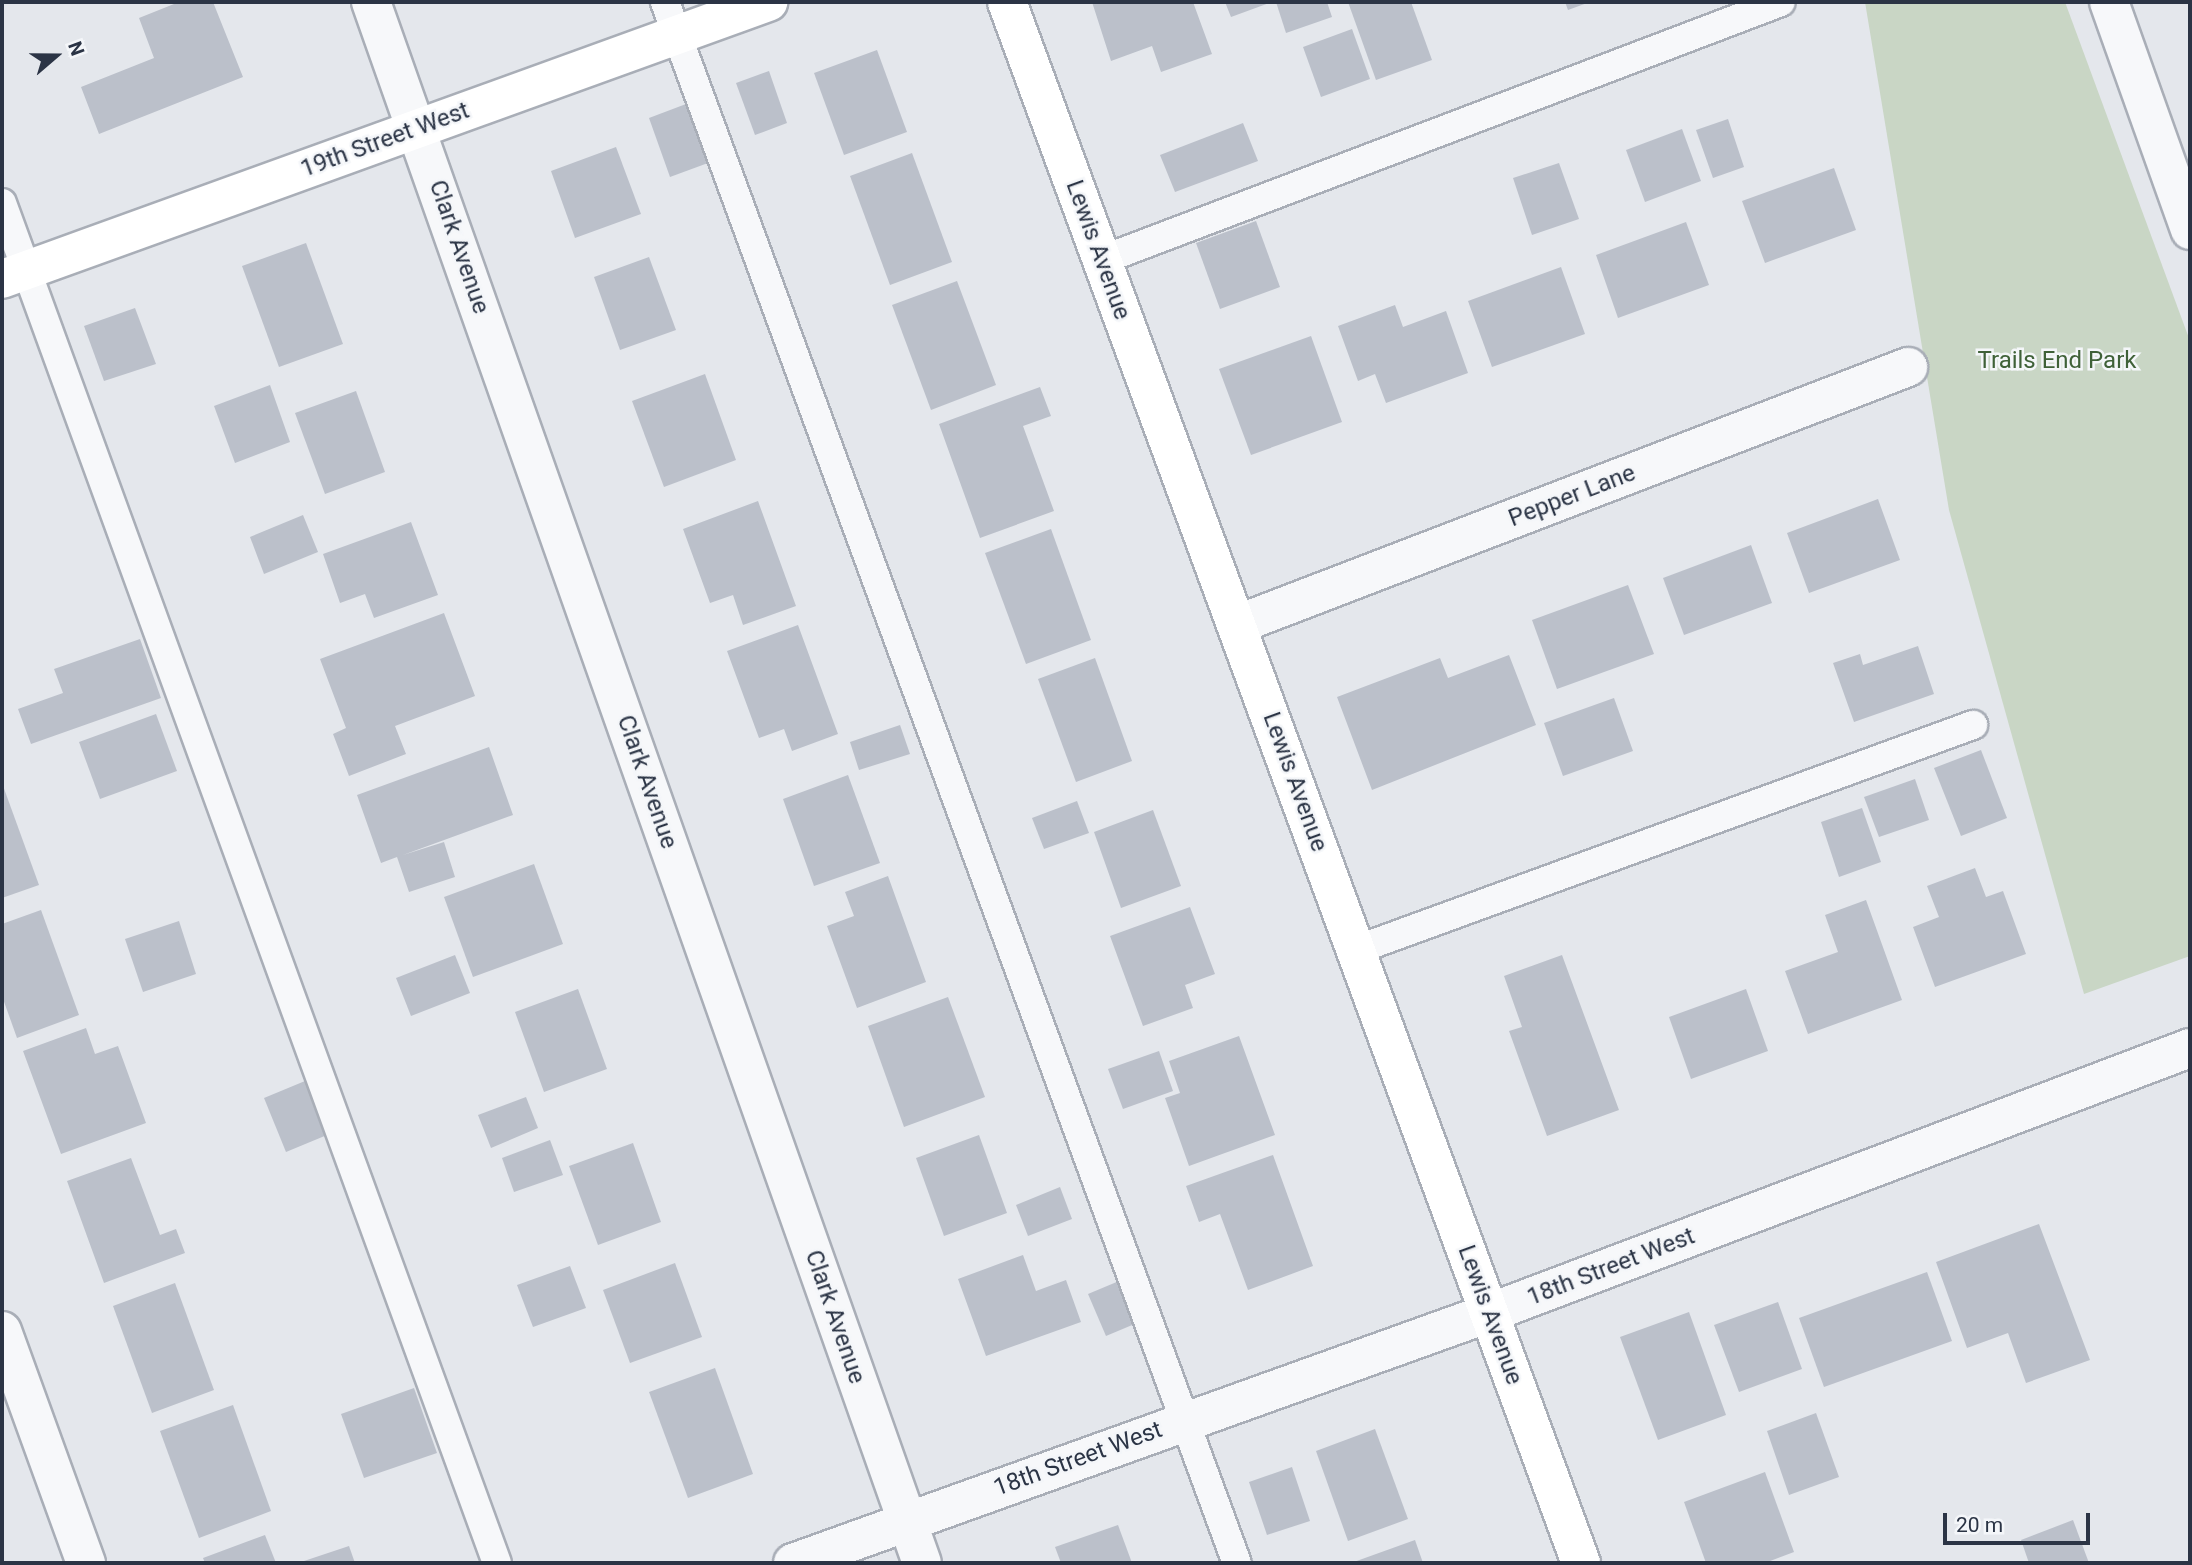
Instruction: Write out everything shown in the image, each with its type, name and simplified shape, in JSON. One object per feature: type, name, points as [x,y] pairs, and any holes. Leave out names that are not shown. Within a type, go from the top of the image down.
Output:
[{"type":"street","name":"Clark Avenue","points":[[371,2],[922,1563]]},
{"type":"street","name":"19th Street West","points":[[14,275],[417,128],[670,18],[768,2]]},
{"type":"street","name":"Lewis Avenue","points":[[1007,2],[1581,1563]]},
{"type":"street","points":[[2109,2],[2190,230]]},
{"type":"street","name":"Pepper Lane","points":[[1236,625],[1908,367]]},
{"type":"street","name":"18th Street West","points":[[793,1563],[906,1520],[1489,1313],[2190,1048]]},
{"type":"street","points":[[2,1331],[86,1563]]},
{"type":"lane","points":[[1102,260],[1781,2]]},
{"type":"lane","points":[[670,18],[1237,1563]]},
{"type":"lane","points":[[2,203],[14,275],[497,1563]]},
{"type":"lane","points":[[1356,950],[1972,725]]},
{"type":"green space","name":"Trails End Park","points":[[1865,2],[2065,2],[2190,341],[2190,956],[2084,994],[1949,510]]},
{"type":"building","points":[[179,2],[213,2],[243,77],[99,134],[81,87],[154,58],[139,18]]},
{"type":"building","points":[[1092,2],[1193,2],[1212,54],[1161,72],[1152,46],[1111,61]]},
{"type":"building","points":[[1225,2],[1272,2],[1231,17]]},
{"type":"building","points":[[1276,2],[1327,2],[1332,17],[1286,33]]},
{"type":"building","points":[[1348,2],[1411,2],[1432,60],[1376,80]]},
{"type":"building","points":[[1565,2],[1590,2],[1568,10]]},
{"type":"building","points":[[1352,29],[1370,79],[1321,97],[1303,47]]},
{"type":"building","points":[[877,50],[907,132],[844,155],[814,73]]},
{"type":"building","points":[[769,71],[787,123],[755,135],[736,83]]},
{"type":"building","points":[[686,104],[708,163],[670,177],[649,118]]},
{"type":"building","points":[[1728,119],[1744,167],[1713,178],[1696,130]]},
{"type":"building","points":[[1243,123],[1258,161],[1175,192],[1160,155]]},
{"type":"building","points":[[1682,129],[1701,181],[1645,202],[1626,150]]},
{"type":"building","points":[[616,147],[641,214],[575,238],[551,171]]},
{"type":"building","points":[[912,153],[952,262],[890,285],[850,176]]},
{"type":"building","points":[[1559,163],[1579,219],[1532,235],[1513,178]]},
{"type":"building","points":[[1834,168],[1856,230],[1765,263],[1742,201]]},
{"type":"building","points":[[1256,221],[1280,287],[1220,309],[1196,243]]},
{"type":"building","points":[[1686,222],[1709,285],[1618,318],[1596,255]]},
{"type":"building","points":[[306,243],[343,344],[279,367],[242,266]]},
{"type":"building","points":[[649,257],[676,330],[620,350],[594,277]]},
{"type":"building","points":[[1561,267],[1585,334],[1492,367],[1468,301]]},
{"type":"building","points":[[957,281],[996,385],[931,410],[892,305]]},
{"type":"building","points":[[1395,305],[1403,327],[1446,311],[1468,373],[1386,403],[1375,374],[1358,381],[1338,326]]},
{"type":"building","points":[[135,308],[156,364],[104,381],[84,326]]},
{"type":"building","points":[[1311,336],[1342,422],[1251,455],[1219,369]]},
{"type":"building","points":[[705,374],[736,460],[664,487],[632,401]]},
{"type":"building","points":[[270,385],[290,442],[235,463],[214,406]]},
{"type":"building","points":[[1040,387],[1051,416],[1023,426],[1054,511],[980,538],[939,424]]},
{"type":"building","points":[[356,391],[385,472],[325,494],[295,413]]},
{"type":"building","points":[[1878,499],[1900,560],[1809,593],[1787,533]]},
{"type":"building","points":[[758,501],[796,606],[743,625],[733,595],[710,603],[683,529]]},
{"type":"building","points":[[303,515],[318,552],[264,574],[250,537]]},
{"type":"building","points":[[411,522],[438,595],[374,618],[365,594],[340,603],[323,554]]},
{"type":"building","points":[[1051,529],[1091,640],[1026,664],[985,553]]},
{"type":"building","points":[[1751,545],[1772,603],[1684,635],[1663,578]]},
{"type":"building","points":[[1628,585],[1654,654],[1557,689],[1532,620]]},
{"type":"building","points":[[444,613],[475,696],[395,726],[406,754],[349,776],[333,734],[346,728],[320,659]]},
{"type":"building","points":[[798,625],[838,734],[792,751],[784,729],[759,738],[727,651]]},
{"type":"building","points":[[140,639],[161,698],[31,744],[18,709],[63,693],[54,669]]},
{"type":"building","points":[[1918,646],[1934,694],[1854,722],[1833,663],[1860,654],[1863,665]]},
{"type":"building","points":[[1509,655],[1536,725],[1372,790],[1337,697],[1440,658],[1448,678]]},
{"type":"building","points":[[1095,658],[1132,761],[1076,782],[1038,679]]},
{"type":"building","points":[[1614,698],[1633,751],[1563,776],[1544,723]]},
{"type":"building","points":[[156,714],[177,771],[100,799],[79,742]]},
{"type":"building","points":[[900,725],[910,754],[859,770],[850,742]]},
{"type":"building","points":[[489,747],[513,815],[403,855],[444,842],[455,877],[409,892],[397,857],[381,863],[357,795]]},
{"type":"building","points":[[1981,750],[2007,818],[1961,836],[1934,768]]},
{"type":"building","points":[[848,775],[880,863],[814,886],[783,799]]},
{"type":"building","points":[[1915,779],[1929,820],[1879,837],[1864,797]]},
{"type":"building","points":[[2,783],[39,885],[2,898]]},
{"type":"building","points":[[1077,801],[1089,833],[1044,849],[1032,818]]},
{"type":"building","points":[[1862,808],[1881,862],[1839,877],[1821,822]]},
{"type":"building","points":[[1153,810],[1181,886],[1121,908],[1094,832]]},
{"type":"building","points":[[534,864],[563,944],[473,977],[444,897]]},
{"type":"building","points":[[1975,868],[1986,897],[2003,891],[2026,954],[1935,987],[1913,927],[1939,917],[1927,886]]},
{"type":"building","points":[[888,876],[926,982],[857,1008],[827,926],[854,916],[845,892]]},
{"type":"building","points":[[1866,900],[1902,1000],[1808,1034],[1785,971],[1838,952],[1825,915]]},
{"type":"building","points":[[1190,907],[1215,974],[1185,985],[1193,1008],[1143,1026],[1110,936]]},
{"type":"building","points":[[41,910],[79,1015],[17,1038],[2,996],[2,924]]},
{"type":"building","points":[[179,921],[196,974],[143,992],[125,939]]},
{"type":"building","points":[[455,955],[470,993],[411,1016],[396,978]]},
{"type":"building","points":[[1562,955],[1619,1110],[1547,1136],[1509,1031],[1522,1027],[1504,976]]},
{"type":"building","points":[[578,989],[607,1069],[544,1092],[515,1012]]},
{"type":"building","points":[[1746,989],[1768,1051],[1691,1079],[1669,1017]]},
{"type":"building","points":[[948,997],[985,1097],[904,1127],[868,1026]]},
{"type":"building","points":[[86,1028],[95,1054],[118,1046],[146,1123],[61,1154],[23,1051]]},
{"type":"building","points":[[1239,1036],[1275,1135],[1189,1166],[1165,1098],[1180,1093],[1169,1061]]},
{"type":"building","points":[[1159,1051],[1173,1091],[1123,1109],[1108,1069]]},
{"type":"building","points":[[305,1081],[327,1135],[286,1152],[264,1098]]},
{"type":"building","points":[[526,1097],[538,1128],[491,1148],[478,1115]]},
{"type":"building","points":[[979,1135],[1007,1213],[944,1236],[916,1158]]},
{"type":"building","points":[[550,1140],[563,1175],[514,1192],[502,1158]]},
{"type":"building","points":[[633,1143],[661,1222],[598,1245],[569,1166]]},
{"type":"building","points":[[1273,1155],[1313,1266],[1248,1290],[1220,1214],[1199,1222],[1186,1186]]},
{"type":"building","points":[[131,1158],[160,1235],[176,1229],[185,1253],[104,1283],[67,1181]]},
{"type":"building","points":[[1060,1187],[1072,1219],[1028,1236],[1016,1205]]},
{"type":"building","points":[[2039,1224],[2090,1360],[2026,1383],[2008,1333],[1967,1348],[1936,1262]]},
{"type":"building","points":[[1023,1255],[1036,1291],[1066,1280],[1081,1322],[986,1356],[958,1279]]},
{"type":"building","points":[[675,1263],[702,1337],[630,1363],[603,1290]]},
{"type":"building","points":[[570,1266],[586,1308],[533,1327],[517,1285]]},
{"type":"building","points":[[1927,1272],[1952,1341],[1824,1387],[1799,1318]]},
{"type":"building","points":[[1119,1281],[1137,1323],[1106,1336],[1088,1294]]},
{"type":"building","points":[[175,1283],[214,1390],[152,1413],[113,1306]]},
{"type":"building","points":[[1778,1302],[1802,1369],[1739,1392],[1714,1325]]},
{"type":"building","points":[[1689,1312],[1726,1415],[1658,1440],[1620,1337]]},
{"type":"building","points":[[715,1368],[753,1474],[688,1498],[649,1392]]},
{"type":"building","points":[[414,1388],[437,1453],[364,1478],[341,1414]]},
{"type":"building","points":[[233,1405],[271,1511],[199,1538],[160,1431]]},
{"type":"building","points":[[1816,1413],[1839,1477],[1789,1495],[1767,1431]]},
{"type":"building","points":[[1375,1429],[1408,1519],[1348,1541],[1316,1451]]},
{"type":"building","points":[[1292,1467],[1310,1521],[1267,1535],[1249,1482]]},
{"type":"building","points":[[1765,1472],[1794,1552],[1765,1563],[1706,1563],[1684,1502]]},
{"type":"building","points":[[2073,1520],[2089,1563],[2029,1563],[2021,1540]]},
{"type":"building","points":[[1118,1525],[1132,1563],[1061,1563],[1055,1547]]},
{"type":"building","points":[[265,1535],[276,1563],[205,1563],[203,1558]]},
{"type":"building","points":[[1415,1540],[1423,1563],[1351,1563]]},
{"type":"building","points":[[349,1546],[355,1563],[298,1563]]}]
